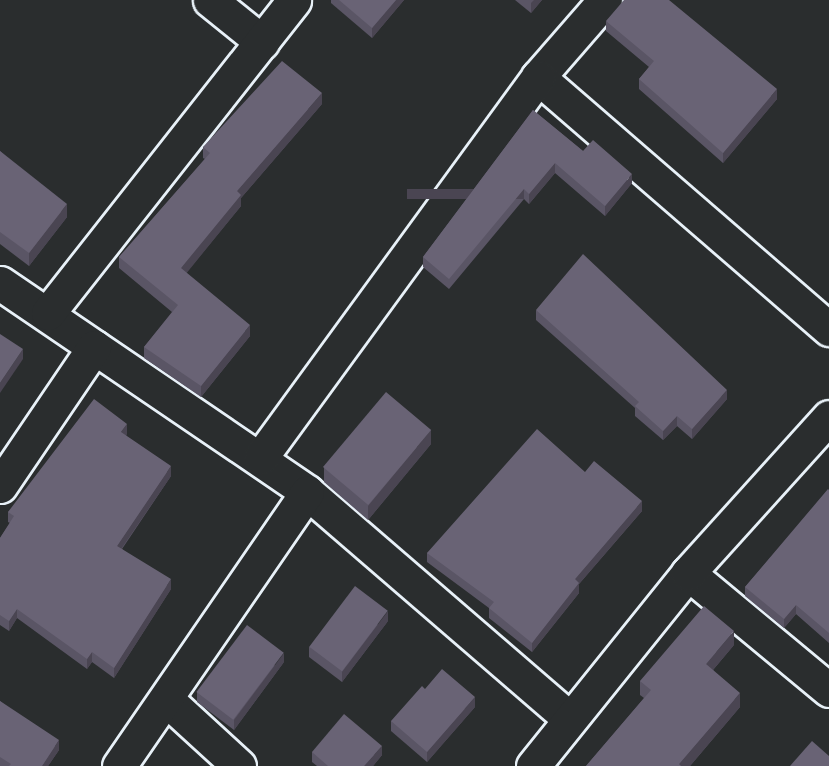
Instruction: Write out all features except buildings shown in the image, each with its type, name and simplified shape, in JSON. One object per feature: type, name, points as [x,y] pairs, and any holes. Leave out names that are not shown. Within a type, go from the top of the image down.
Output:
[{"type":"street","points":[[210,0],[262,42]]},
{"type":"street","points":[[48,313],[294,0]]},
{"type":"street","points":[[261,457],[538,77],[605,0]]},
{"type":"street","points":[[538,77],[829,329]]},
{"type":"street","points":[[0,283],[261,457],[307,492],[568,717]]},
{"type":"street","points":[[0,486],[94,346]]},
{"type":"street","points":[[533,766],[568,717],[688,573],[829,417]]},
{"type":"street","points":[[119,766],[307,492]]},
{"type":"street","points":[[688,573],[829,690]]},
{"type":"street","points":[[165,699],[239,766]]}]
